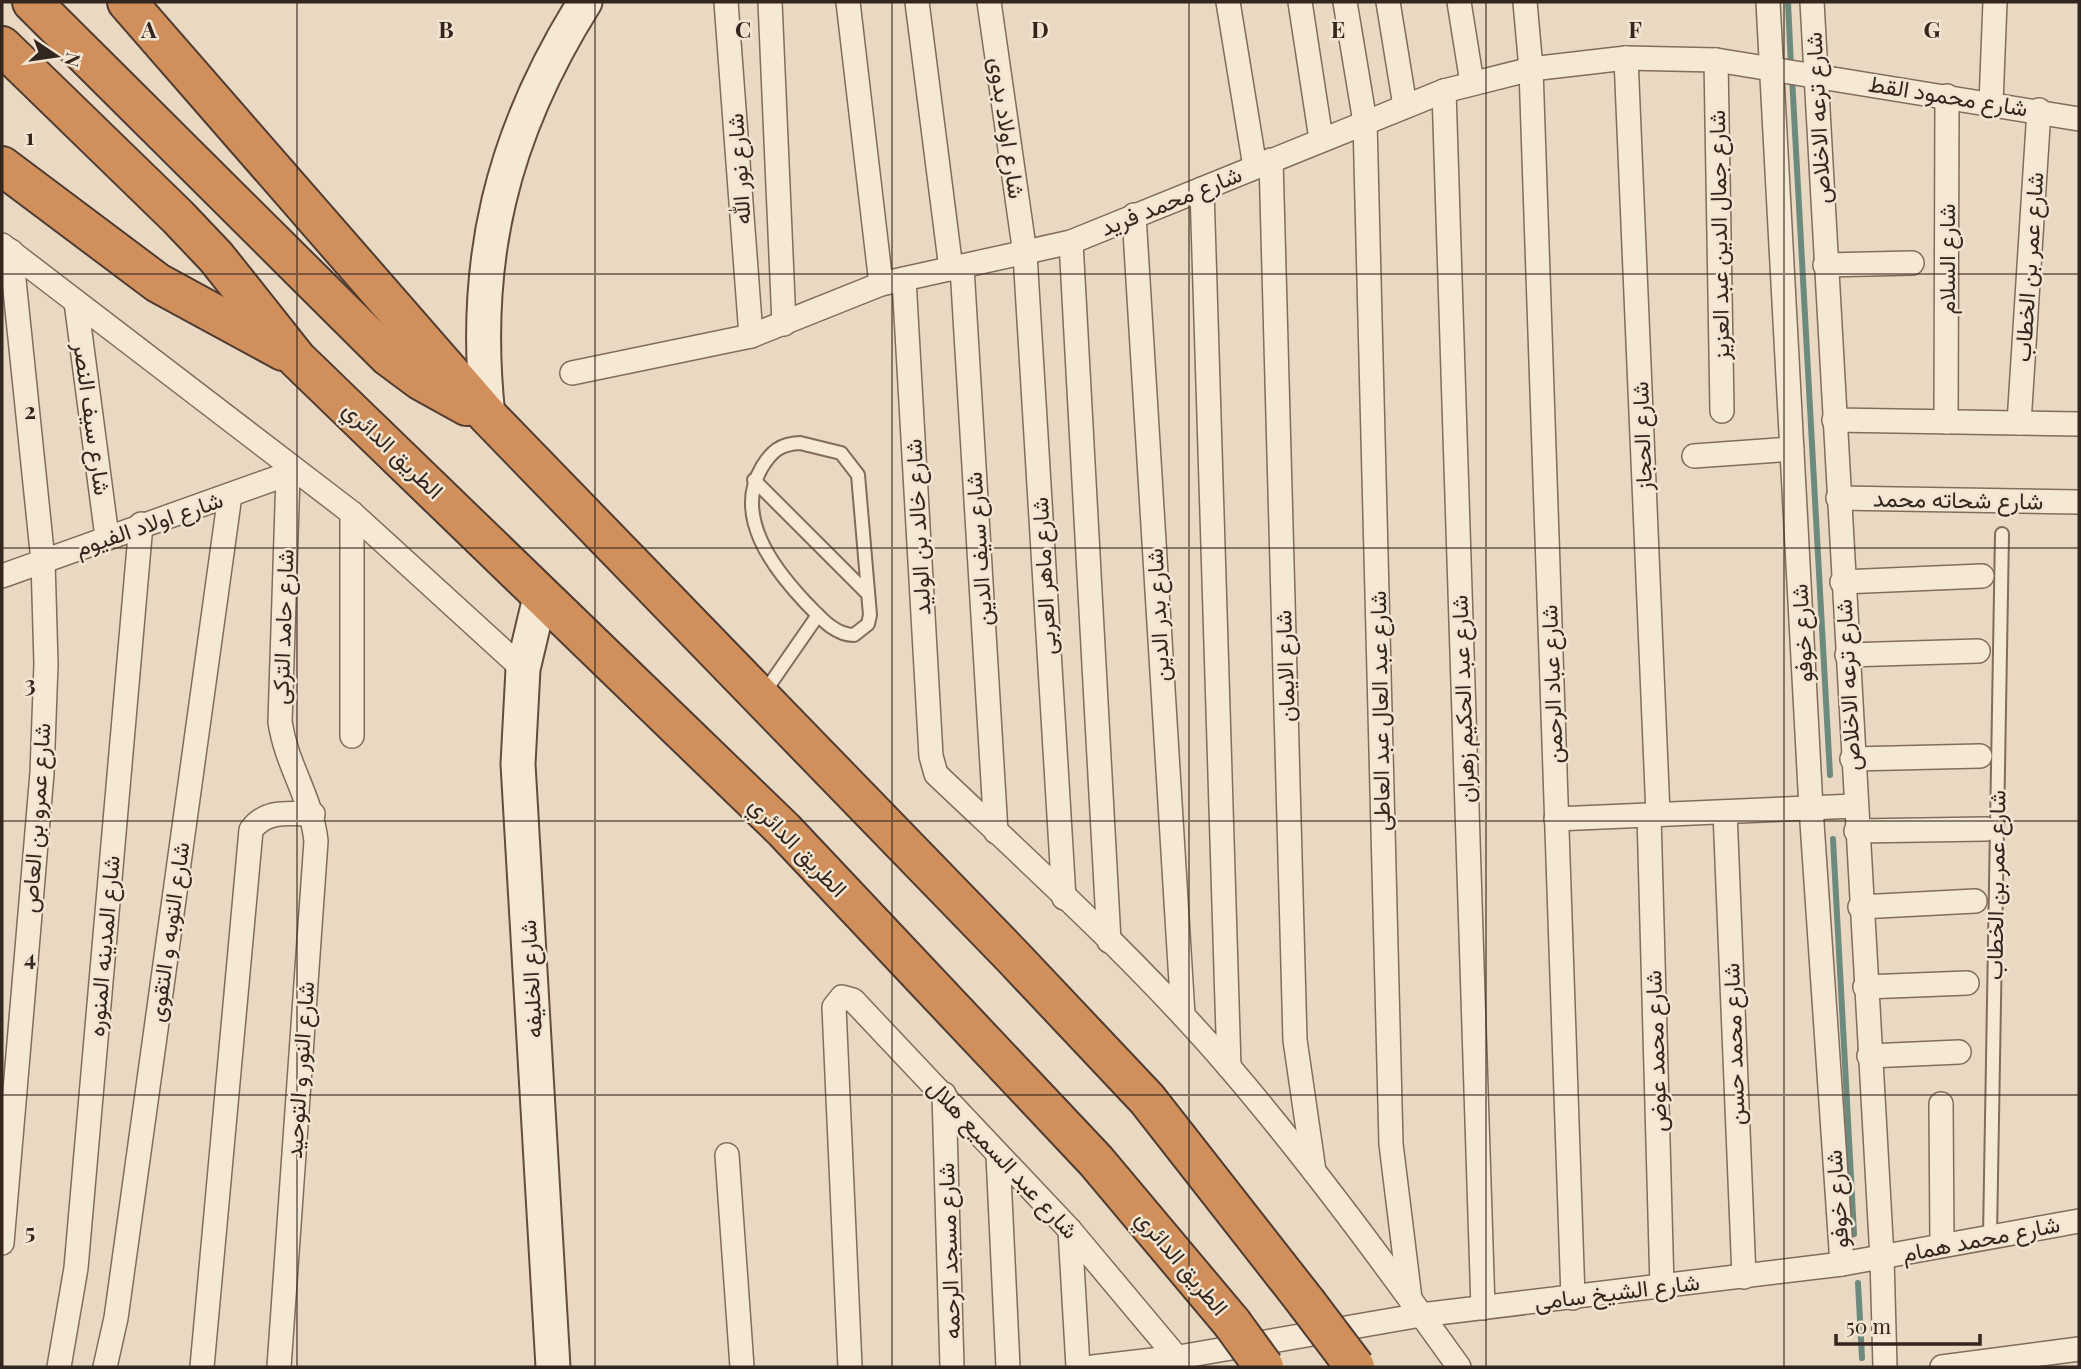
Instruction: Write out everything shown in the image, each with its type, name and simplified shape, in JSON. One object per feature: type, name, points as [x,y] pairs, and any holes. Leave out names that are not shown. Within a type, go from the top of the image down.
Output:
[{"type":"highway","points":[[32,2],[389,357],[452,400],[488,416]]},
{"type":"highway","points":[[127,2],[488,416],[762,696],[1147,1099],[1354,1367]]},
{"type":"highway","name":"الطريق الدائري","points":[[2,46],[216,257],[297,359],[541,593],[831,880],[1096,1161],[1233,1323],[1264,1367]]},
{"type":"highway","name":"الطريق الدائري","points":[[2,166],[158,282],[297,359]]},
{"type":"main road","points":[[488,416],[483,375],[483,293],[504,171],[534,92],[553,53],[584,2]]},
{"type":"main road","name":"شارع الخليفه","points":[[541,593],[523,669],[518,764],[553,1367]]},
{"type":"street","name":"شارع نور الله","points":[[726,2],[751,336]]},
{"type":"street","points":[[770,2],[784,324]]},
{"type":"street","points":[[848,2],[881,284]]},
{"type":"street","name":"شارع سيف الدين","points":[[916,2],[956,268],[996,832]]},
{"type":"street","name":"شارع اولاد بدوى","points":[[989,2],[1025,254]]},
{"type":"street","name":"شارع الايمان","points":[[1228,2],[1263,164],[1295,1040],[1314,1171]]},
{"type":"street","points":[[1300,2],[1321,139]]},
{"type":"street","name":"شارع عبد العال عبد العاطى","points":[[1345,2],[1365,122],[1391,1144],[1415,1307]]},
{"type":"street","points":[[1388,2],[1405,106]]},
{"type":"street","points":[[1460,2],[1472,83]]},
{"type":"street","name":"شارع عباد الرحمن","points":[[1525,2],[1531,69],[1573,1298]]},
{"type":"street","name":"شارع خوفو","points":[[1768,2],[1811,808],[1842,1264]]},
{"type":"street","name":"شارع ترعه الاخلاص","points":[[1812,2],[1860,907],[1882,1258],[1885,1367]]},
{"type":"street","points":[[1991,103],[1995,2]]},
{"type":"street","name":"شارع محمد فريد","points":[[572,373],[751,336],[881,284],[1071,242],[1321,139],[1444,91],[1472,83],[1531,69],[1626,58],[1716,60],[1771,68]]},
{"type":"street","name":"شارع الحجاز","points":[[1626,58],[1653,815]]},
{"type":"street","name":"شارع جمال الدين عبد العزيز","points":[[1716,60],[1722,411]]},
{"type":"street","name":"شارع محمود القط","points":[[1771,68],[2079,118]]},
{"type":"street","name":"شارع عبد الحكيم زهران","points":[[1444,91],[1483,1308]]},
{"type":"street","name":"شارع السلام","points":[[1947,96],[1947,422]]},
{"type":"street","name":"شارع عمر بن الخطاب","points":[[2019,423],[2039,110]]},
{"type":"street","points":[[1202,189],[1229,1067]]},
{"type":"street","name":"شارع بدر الدين","points":[[1134,215],[1183,1016]]},
{"type":"street","points":[[1071,242],[1109,941]]},
{"type":"street","points":[[6,248],[292,473],[352,513],[523,669]]},
{"type":"street","name":"شارع عمرو بن العاص","points":[[2,1243],[42,773],[46,664],[43,561],[6,248]]},
{"type":"street","name":"شارع ماهر العربى","points":[[1025,254],[1064,898]]},
{"type":"street","points":[[1825,265],[1912,262]]},
{"type":"street","name":"شارع خالد بن الوليد","points":[[904,279],[931,756],[936,774],[996,832]]},
{"type":"street","name":"شارع سيف النصر","points":[[76,302],[107,537]]},
{"type":"street","points":[[1834,420],[2079,424]]},
{"type":"street","points":[[1694,456],[1792,449]]},
{"type":"street","name":"شارع اولاد الفيوم","points":[[2,576],[141,524],[292,473]]},
{"type":"street","name":"شارع حامد التركى","points":[[292,473],[280,722],[284,749],[295,776]]},
{"type":"street","name":"شارع التوبه و التقوى","points":[[105,1367],[116,1318],[230,495]]},
{"type":"street","name":"شارع شحاته محمد","points":[[1838,498],[2079,502]]},
{"type":"street","points":[[352,513],[352,736]]},
{"type":"street","name":"شارع المدينه المنوره","points":[[59,1367],[76,1268],[141,524]]},
{"type":"street","points":[[1842,582],[1982,576]]},
{"type":"street","points":[[1847,655],[1978,651]]},
{"type":"street","points":[[1852,759],[1980,756]]},
{"type":"street","name":"شارع النور و التوحيد","points":[[279,1367],[316,841],[313,814],[295,776]]},
{"type":"street","points":[[1556,819],[1855,806]]},
{"type":"street","name":"شارع محمد حسن","points":[[1724,812],[1744,1277]]},
{"type":"street","points":[[202,1367],[251,830],[258,820],[268,814],[313,814]]},
{"type":"street","name":"شارع محمد عوض","points":[[1653,815],[1662,1287]]},
{"type":"street","points":[[1856,831],[1986,829]]},
{"type":"street","points":[[996,832],[1109,941],[1229,1067],[1314,1171],[1459,1367]]},
{"type":"street","points":[[1860,907],[1975,901]]},
{"type":"street","points":[[1865,987],[1967,983]]},
{"type":"street","name":"شارع عبد السميع هلال","points":[[850,1367],[834,1007],[842,997],[848,998],[944,1094],[1070,1230],[1182,1362]]},
{"type":"street","points":[[1869,1056],[1959,1052]]},
{"type":"street","name":"شارع مسجد الرحمه","points":[[944,1094],[952,1367]]},
{"type":"street","points":[[1941,1104],[1942,1245]]},
{"type":"street","points":[[727,1155],[742,1367]]},
{"type":"street","points":[[998,1155],[1008,1367]]},
{"type":"street","name":"شارع محمد همام","points":[[1882,1258],[2079,1221]]},
{"type":"street","points":[[1070,1230],[1078,1367]]},
{"type":"street","name":"شارع الشيخ سامى","points":[[1182,1362],[1353,1328],[1415,1307],[1483,1308],[1882,1258]]},
{"type":"street","points":[[1942,1367],[2079,1349]]},
{"type":"street","points":[[1100,1367],[1182,1362]]},
{"type":"lane","points":[[789,444],[824,447],[848,460],[859,485],[868,594],[867,624],[854,635],[836,631],[818,615],[779,574],[766,555],[751,501],[754,480],[770,453],[789,444]]},
{"type":"lane","points":[[754,480],[868,594]]},
{"type":"lane","name":"شارع عمر بن الخطاب","points":[[1990,1236],[2002,534]]},
{"type":"lane","points":[[762,696],[818,615]]},
{"type":"waterway","points":[[1788,2],[1791,66]]},
{"type":"waterway","points":[[1792,77],[1830,775]]},
{"type":"waterway","points":[[1833,839],[1854,1234]]},
{"type":"waterway","points":[[1858,1283],[1862,1358]]}]
